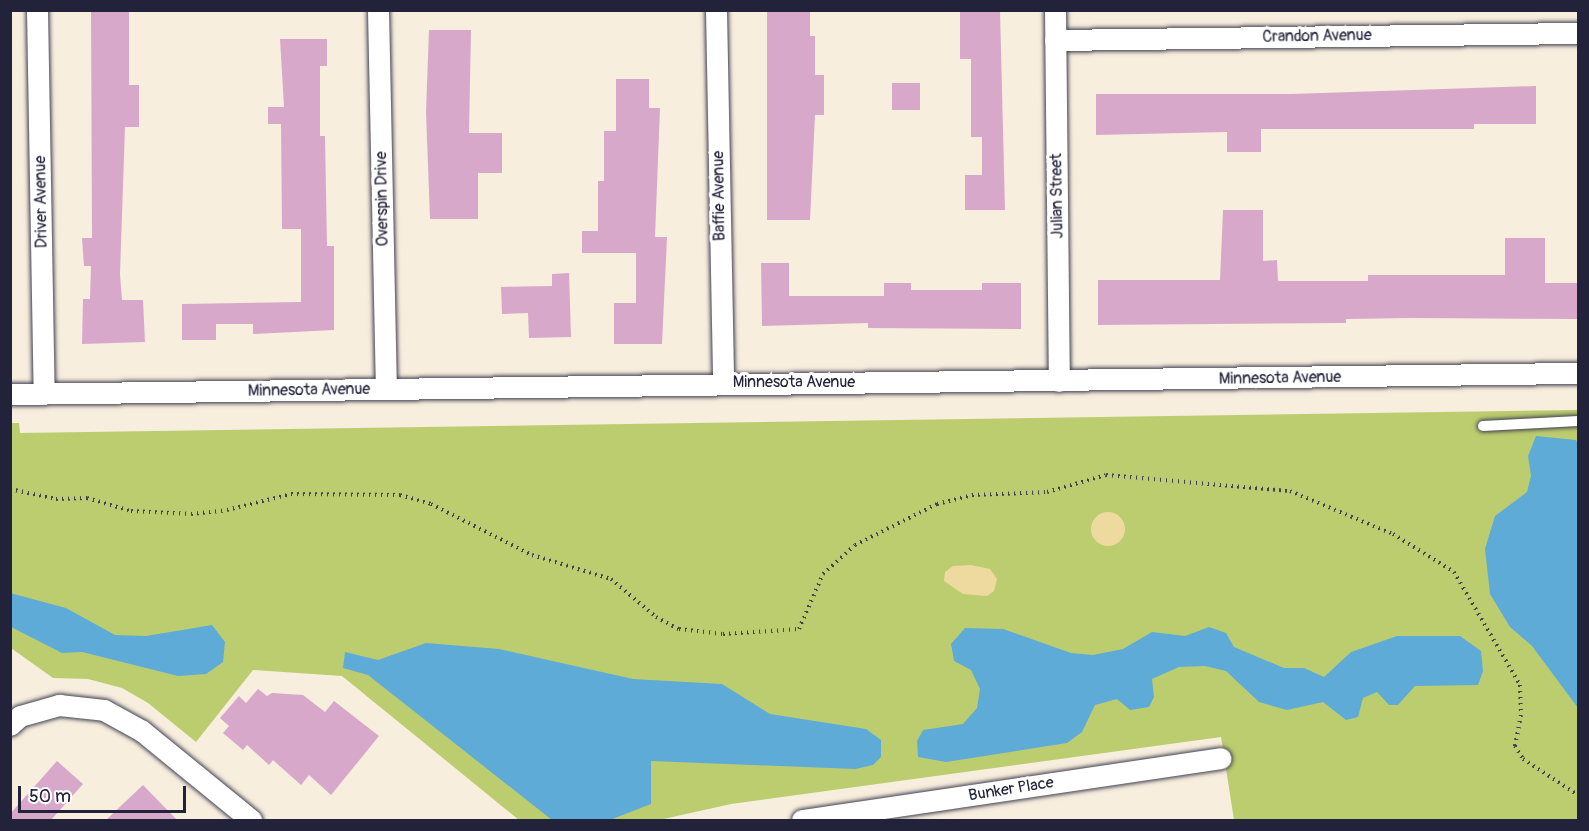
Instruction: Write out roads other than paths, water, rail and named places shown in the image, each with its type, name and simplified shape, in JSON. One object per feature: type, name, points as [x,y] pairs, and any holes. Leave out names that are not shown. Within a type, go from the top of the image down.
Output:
[{"type":"street","name":"Driver Avenue","points":[[38,10],[44,394]]},
{"type":"street","name":"Overspin Drive","points":[[378,10],[386,388]]},
{"type":"street","name":"Baffie Avenue","points":[[716,10],[723,382]]},
{"type":"street","name":"Julian Street","points":[[1055,10],[1059,381]]},
{"type":"street","name":"Crandon Avenue","points":[[1055,40],[1578,33]]},
{"type":"street","name":"Minnesota Avenue","points":[[10,394],[723,382],[1059,381],[1578,373]]},
{"type":"street","points":[[10,724],[20,716],[59,705],[104,710],[142,731],[251,820]]},
{"type":"street","name":"Bunker Place","points":[[802,820],[1220,758]]},
{"type":"lane","points":[[1484,426],[1578,421]]},
{"type":"water","points":[[1536,436],[1576,440],[1578,444],[1578,708],[1532,646],[1510,627],[1490,594],[1485,549],[1495,516],[1527,492],[1531,476],[1528,456]]},
{"type":"water","points":[[10,593],[66,608],[115,635],[146,636],[212,625],[225,642],[223,662],[206,674],[178,676],[82,652],[62,653],[11,627]]},
{"type":"water","points":[[1209,627],[1226,633],[1234,647],[1284,668],[1304,668],[1324,677],[1351,652],[1397,636],[1460,636],[1481,651],[1483,671],[1478,685],[1415,686],[1398,705],[1389,705],[1377,692],[1363,698],[1358,717],[1346,720],[1323,702],[1287,710],[1259,702],[1226,671],[1205,666],[1179,667],[1152,679],[1154,697],[1149,707],[1130,710],[1117,699],[1095,705],[1082,732],[1067,743],[946,762],[918,757],[917,741],[923,730],[963,724],[977,708],[980,689],[971,670],[954,661],[951,644],[965,628],[1003,629],[1071,653],[1093,655],[1123,649],[1152,632],[1185,636]]},
{"type":"water","points":[[426,643],[499,649],[633,679],[722,684],[770,714],[866,729],[881,740],[881,757],[873,765],[855,769],[651,761],[651,804],[610,820],[552,820],[368,675],[343,668],[345,652],[378,660]]}]
